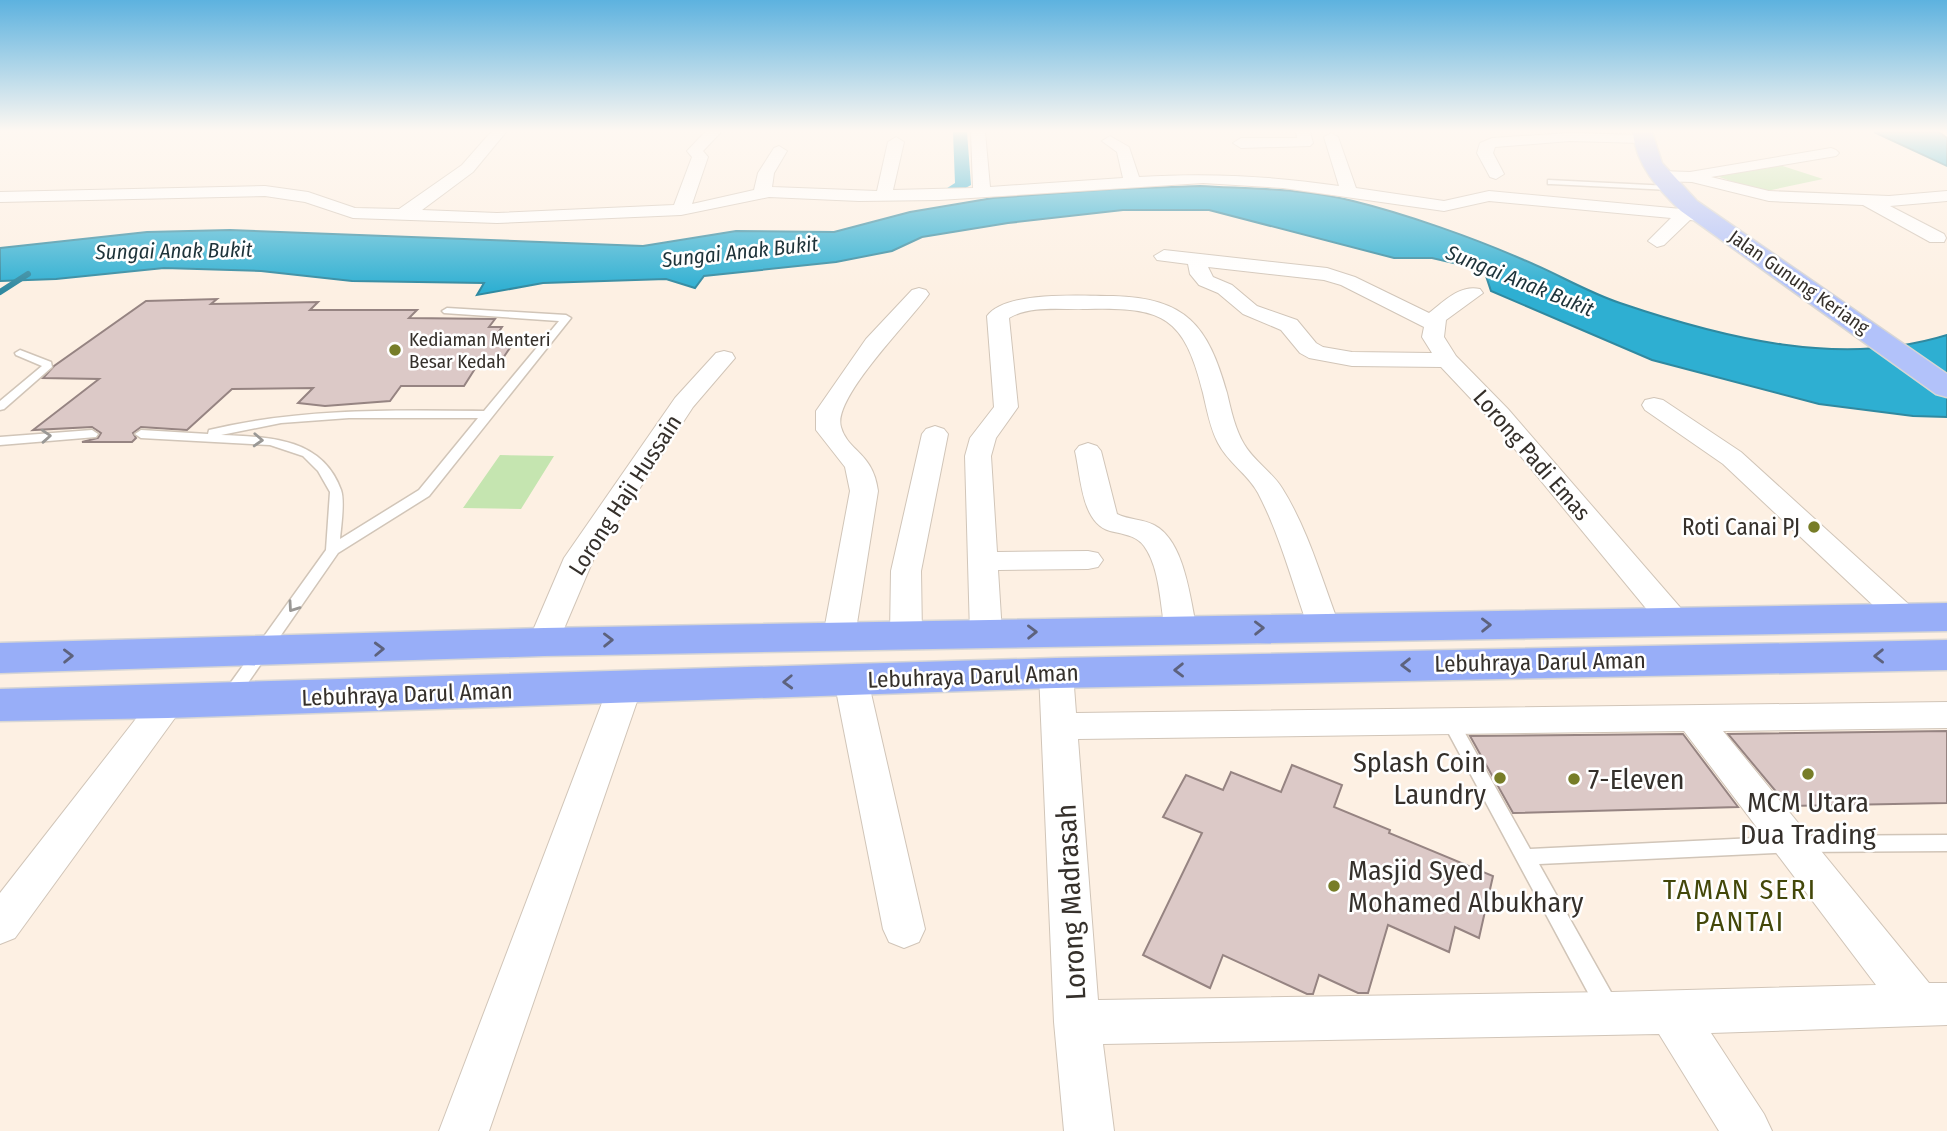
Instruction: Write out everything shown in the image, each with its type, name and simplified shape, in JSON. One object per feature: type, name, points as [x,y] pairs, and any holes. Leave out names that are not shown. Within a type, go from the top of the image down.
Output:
[{"type":"highway","name":"Lebuhraya Darul Aman","points":[[0,657],[262,652],[544,642],[1947,617]]},
{"type":"highway","name":"Lebuhraya Darul Aman","points":[[0,705],[1056,673],[1947,655]]},
{"type":"main road","name":"Jalan Gunung Keriang","points":[[1667,185],[1694,215],[1858,323],[1947,388]]},
{"type":"street","points":[[401,216],[448,185]]},
{"type":"street","points":[[681,210],[690,185]]},
{"type":"street","points":[[762,192],[764,185]]},
{"type":"street","points":[[884,195],[886,185]]},
{"type":"street","points":[[981,185],[982,193]]},
{"type":"street","points":[[0,197],[280,192],[308,197],[353,213],[497,218],[681,210],[762,192],[884,195],[982,193],[1105,185]]},
{"type":"street","points":[[1330,185],[1349,191],[1444,206],[1489,196],[1694,215]]},
{"type":"street","points":[[1347,185],[1349,191]]},
{"type":"street","points":[[1721,185],[1760,195],[1866,200],[1914,200],[1947,196]]},
{"type":"street","points":[[1866,200],[1937,238]]},
{"type":"street","points":[[1914,200],[1947,214]]},
{"type":"street","points":[[1657,241],[1694,215]]},
{"type":"street","points":[[1164,256],[1327,274],[1348,281],[1434,324],[1436,318],[1459,299],[1473,293]]},
{"type":"street","points":[[1197,261],[1200,274],[1206,281],[1225,289],[1250,310],[1290,325],[1308,348],[1317,353],[1352,359],[1447,360]]},
{"type":"street","points":[[839,636],[864,491],[862,474],[854,459],[836,443],[826,421],[828,411],[874,344],[919,294]]},
{"type":"street","points":[[986,633],[979,445],[1006,407],[998,316],[1004,311],[1024,306],[1124,303],[1171,314],[1192,334],[1206,366],[1231,444],[1271,491],[1324,627]]},
{"type":"street","name":"Lorong Padi Emas","points":[[1434,324],[1433,337],[1447,360],[1499,414],[1674,621]]},
{"type":"street","name":"Lorong Haji Hussain","points":[[544,642],[579,558],[684,404],[724,358]]},
{"type":"street","points":[[1654,405],[1732,458],[1904,617]]},
{"type":"street","points":[[906,635],[906,570],[935,434]]},
{"type":"street","points":[[1088,451],[1104,517],[1114,523],[1150,533],[1160,544],[1181,630]]},
{"type":"street","points":[[984,561],[1088,560]]},
{"type":"street","name":"Lorong Madrasah","points":[[1056,673],[1077,1021],[1088,1131]]},
{"type":"street","points":[[851,680],[904,929]]},
{"type":"street","points":[[464,1131],[625,687]]},
{"type":"street","points":[[0,925],[168,702]]},
{"type":"street","points":[[1060,726],[1947,715]]},
{"type":"street","points":[[1693,718],[1794,844],[1933,1004]]},
{"type":"street","points":[[1077,1021],[1612,1014],[1933,1004]]},
{"type":"street","points":[[1671,1012],[1747,1131]]},
{"type":"lane","points":[[228,699],[333,550],[424,493],[566,318],[447,311]]},
{"type":"lane","points":[[0,407],[47,367],[47,364],[20,353]]},
{"type":"lane","points":[[198,437],[261,422],[322,414],[488,415]]},
{"type":"lane","points":[[0,441],[92,434]]},
{"type":"lane","points":[[141,434],[271,441],[307,453],[323,469],[336,492],[333,550]]},
{"type":"lane","points":[[1450,721],[1612,1014]]},
{"type":"lane","points":[[1525,857],[1794,844],[1947,843]]},
{"type":"green space","points":[[1741,185],[1796,185],[1762,192]]},
{"type":"green space","points":[[500,455],[554,456],[521,509],[463,508]]},
{"type":"water","name":"Sungai Anak Bukit","points":[[1200,186],[1297,191],[1374,206],[1484,243],[1620,303],[1741,337],[1824,349],[1866,349],[1907,345],[1947,335],[1947,417],[1913,416],[1819,404],[1652,360],[1491,291],[1484,270],[1432,258],[1394,258],[1209,210],[1123,210],[1008,223],[922,237],[892,251],[836,262],[704,276],[695,288],[666,279],[543,283],[477,295],[484,283],[352,281],[261,271],[164,268],[56,279],[0,281],[0,248],[147,232],[230,230],[643,246],[736,231],[834,232],[910,212],[993,198]]},
{"type":"building","points":[[217,299],[211,304],[318,302],[310,310],[417,310],[409,318],[495,319],[489,327],[502,327],[496,336],[518,336],[499,364],[478,364],[464,386],[401,386],[390,401],[325,406],[298,403],[313,388],[232,389],[187,430],[141,427],[133,433],[136,438],[132,442],[82,442],[98,438],[101,433],[92,427],[33,430],[99,379],[43,378],[54,366],[146,301]]},
{"type":"building","points":[[1947,731],[1947,803],[1788,806],[1728,734]]},
{"type":"building","points":[[1683,734],[1738,807],[1513,813],[1470,736]]},
{"type":"building","name":"Masjid Syed Mohamed Albukhary","points":[[1292,765],[1342,785],[1334,807],[1493,876],[1479,938],[1455,927],[1449,952],[1388,925],[1368,993],[1358,993],[1319,975],[1313,994],[1307,994],[1223,955],[1210,988],[1143,955],[1202,833],[1163,817],[1186,775],[1223,790],[1231,772],[1281,792]]},
{"type":"waterway","points":[[949,192],[963,185]]},
{"type":"waterway","points":[[0,292],[28,274]]},
{"type":"place","name":"Kediaman Menteri Besar Kedah","points":[[395,350]]},
{"type":"place","name":"Roti Canai PJ","points":[[1814,527]]},
{"type":"place","name":"MCM Utara Dua Trading","points":[[1808,774]]},
{"type":"place","name":"Splash Coin Laundry","points":[[1500,778]]},
{"type":"place","name":"7-Eleven","points":[[1574,779]]},
{"type":"place","name":"Masjid Syed Mohamed Albukhary","points":[[1334,886]]},
{"type":"district","name":"TAMAN SERI PANTAI","points":[[1740,905]]}]
